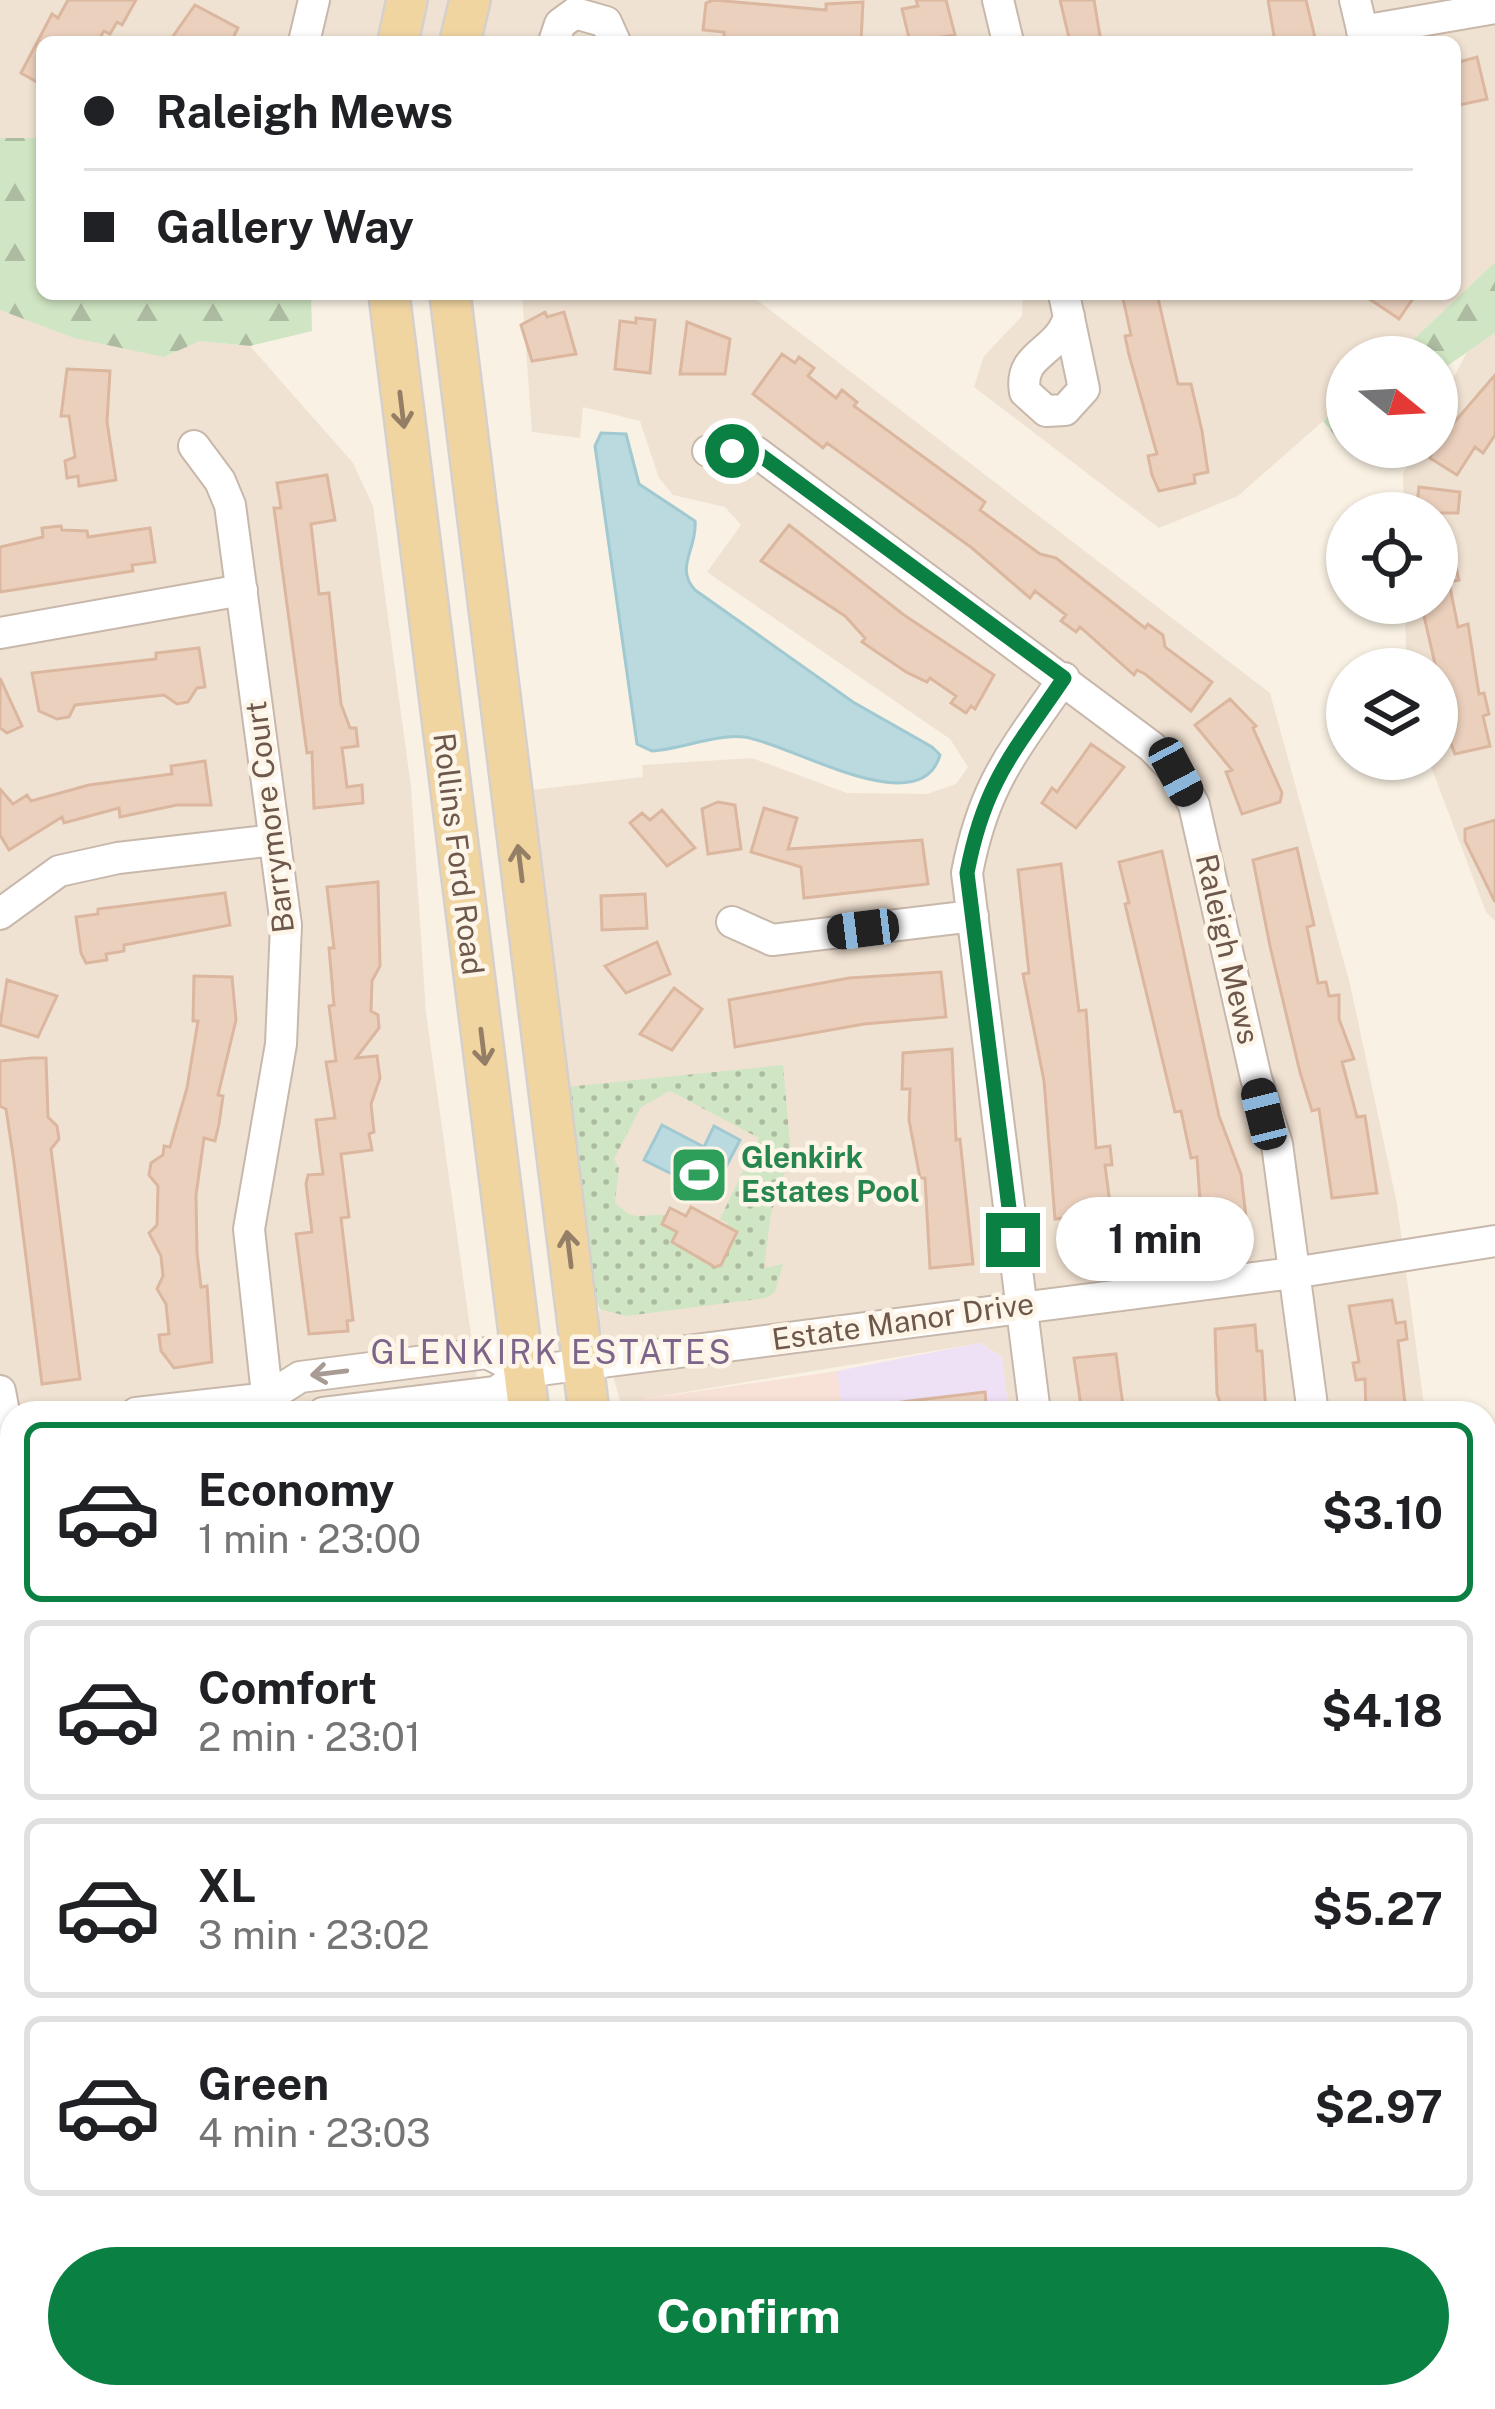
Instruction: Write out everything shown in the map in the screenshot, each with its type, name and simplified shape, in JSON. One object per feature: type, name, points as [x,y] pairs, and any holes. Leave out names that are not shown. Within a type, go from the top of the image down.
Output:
[{"type":"main road","points":[[399,36],[407,0]]},
{"type":"main road","points":[[461,36],[470,0]]},
{"type":"main road","name":"Rollins Ford Road","points":[[390,300],[528,1401]]},
{"type":"main road","name":"Rollins Ford Road","points":[[450,300],[588,1401]]},
{"type":"street","points":[[305,36],[314,0]]},
{"type":"street","points":[[998,0],[1007,36]]},
{"type":"street","points":[[1360,24],[1495,8]]},
{"type":"street","points":[[556,36],[560,24],[575,14],[606,22],[612,36]]},
{"type":"street","name":"Barrymore Court","points":[[194,446],[220,481],[230,505],[286,925],[281,1044],[249,1229],[268,1401]]},
{"type":"street","name":"Raleigh Mews","points":[[707,451],[756,452],[1064,678],[1152,747],[1176,772],[1194,805],[1264,1114],[1277,1144],[1311,1401]]},
{"type":"street","points":[[0,633],[242,590]]},
{"type":"street","points":[[1034,1401],[967,873],[978,816],[997,775],[1064,678]]},
{"type":"street","points":[[0,914],[59,871],[118,858],[275,840]]},
{"type":"street","points":[[733,922],[772,940],[973,916]]},
{"type":"street","name":"Estate Manor Drive","points":[[421,1401],[496,1392],[524,1372],[1293,1273],[1495,1241]]},
{"type":"street","name":"Estate Manor Drive","points":[[272,1401],[300,1376],[487,1353],[524,1372]]},
{"type":"shaded area","points":[[0,0],[1495,0],[1495,262],[1461,294],[1461,36],[36,36],[36,138],[0,138]]},
{"type":"shaded area","points":[[522,300],[757,300],[1270,693],[1350,984],[1397,1204],[1423,1401],[1008,1401],[1002,1357],[981,1343],[620,1401],[597,1315],[600,1309],[593,1300],[532,790],[643,777],[642,765],[752,758],[847,793],[927,794],[956,784],[968,767],[950,739],[707,572],[741,525],[725,507],[673,495],[659,478],[640,421],[583,407],[580,438],[532,432]]},
{"type":"shaded area","points":[[1023,300],[1455,300],[1417,336],[1326,336],[1326,418],[1238,496],[1159,528],[974,387],[984,356],[1022,316]]},
{"type":"shaded area","points":[[0,310],[164,357],[200,341],[250,346],[353,463],[373,506],[411,787],[426,1013],[480,1401],[0,1401]]},
{"type":"shaded area","points":[[1495,333],[1495,921],[1486,912],[1437,780],[1458,780],[1458,648],[1406,648],[1405,624],[1458,624],[1458,492],[1403,492],[1403,474],[1406,468],[1458,468],[1458,369],[1467,352]]},
{"type":"shaded area","points":[[980,1343],[1002,1357],[1008,1401],[841,1401],[837,1371]]},
{"type":"shaded area","points":[[837,1371],[841,1401],[641,1401]]},
{"type":"green space","points":[[0,138],[36,138],[36,300],[311,300],[312,331],[250,346],[200,341],[164,357],[74,338],[0,310]]},
{"type":"green space","points":[[1495,262],[1495,333],[1458,359],[1458,336],[1417,336],[1455,300],[1461,300],[1461,294]]},
{"type":"green space","points":[[783,1065],[791,1155],[771,1213],[764,1268],[783,1264],[775,1292],[766,1298],[626,1316],[600,1309],[593,1290],[566,1087]],"holes":[[[670,1091],[759,1138],[720,1219],[728,1223],[715,1266],[700,1259],[702,1253],[673,1242],[677,1232],[662,1224],[667,1215],[633,1215],[615,1202],[619,1168],[614,1159],[641,1107]]]},
{"type":"water","points":[[601,433],[626,434],[639,484],[695,521],[687,573],[695,590],[853,702],[932,747],[940,755],[928,775],[907,782],[881,781],[744,737],[652,751],[637,744],[595,446]]},
{"type":"water","name":"Glenkirk Estates Pool","points":[[662,1125],[704,1147],[714,1126],[740,1140],[709,1199],[706,1191],[644,1160]]},
{"type":"building","points":[[68,0],[136,0],[122,25],[117,22],[110,34],[40,36],[52,14],[58,18]]},
{"type":"building","points":[[916,0],[946,0],[955,35],[909,36],[902,9],[918,6]]},
{"type":"building","points":[[1060,0],[1094,0],[1100,36],[1069,36]]},
{"type":"building","points":[[1268,0],[1306,0],[1315,36],[1274,36]]},
{"type":"building","points":[[863,2],[861,36],[724,36],[724,32],[703,30],[706,3],[826,10],[826,4]]},
{"type":"building","points":[[195,5],[238,28],[234,36],[173,36]]},
{"type":"building","points":[[36,44],[36,82],[21,73]]},
{"type":"building","points":[[1477,57],[1487,99],[1461,105],[1461,61]]},
{"type":"building","points":[[1123,300],[1158,300],[1178,384],[1191,384],[1202,431],[1208,472],[1194,475],[1195,483],[1159,491],[1152,475],[1148,456],[1157,454],[1129,355],[1125,336],[1131,335]]},
{"type":"building","points":[[1371,300],[1412,300],[1399,319]]},
{"type":"building","points":[[545,312],[547,317],[564,312],[576,354],[532,361],[521,325]]},
{"type":"building","points":[[636,318],[655,320],[650,373],[615,369],[620,321],[636,323]]},
{"type":"building","points":[[687,322],[730,339],[725,374],[680,374]]},
{"type":"building","points":[[782,354],[795,363],[799,357],[814,368],[808,376],[836,398],[842,390],[857,402],[854,406],[985,502],[980,510],[1040,554],[1056,558],[1145,628],[1148,624],[1163,635],[1165,647],[1212,682],[1191,711],[1145,674],[1137,670],[1134,675],[1080,627],[1076,632],[1061,621],[1066,615],[1035,591],[1030,598],[972,548],[827,443],[823,448],[753,394]]},
{"type":"building","points":[[67,369],[110,371],[107,422],[116,480],[79,486],[78,476],[67,478],[65,461],[75,457],[69,416],[61,416]]},
{"type":"building","points":[[1495,375],[1495,435],[1483,453],[1475,447],[1457,475],[1446,468],[1458,468],[1458,418]]},
{"type":"building","points":[[327,475],[335,520],[311,524],[319,594],[329,593],[341,704],[350,728],[356,728],[358,746],[342,748],[347,787],[362,785],[363,803],[314,808],[312,752],[307,753],[274,508],[281,508],[277,483]]},
{"type":"building","points":[[1419,487],[1460,492],[1458,513],[1458,492],[1418,492]]},
{"type":"building","points":[[789,525],[904,615],[994,675],[975,709],[971,706],[966,713],[951,703],[956,696],[930,678],[927,682],[906,672],[862,642],[865,638],[845,616],[761,561]]},
{"type":"building","points":[[61,526],[62,530],[87,531],[88,537],[150,528],[155,562],[132,565],[133,571],[0,592],[0,547],[43,537],[42,528]]},
{"type":"building","points":[[1426,624],[1468,624],[1479,694],[1484,693],[1489,714],[1483,716],[1490,746],[1458,753],[1458,648],[1431,648]]},
{"type":"building","points":[[199,648],[205,687],[197,688],[188,702],[177,704],[164,695],[75,705],[69,717],[57,719],[39,711],[32,673],[156,659],[156,653]]},
{"type":"building","points":[[0,678],[22,726],[7,733],[0,728]]},
{"type":"building","points":[[1230,699],[1256,726],[1282,793],[1280,802],[1242,814],[1226,772],[1232,770],[1195,725]]},
{"type":"building","points":[[1091,744],[1124,767],[1076,828],[1042,803],[1052,788],[1057,792]]},
{"type":"building","points":[[205,761],[211,805],[177,805],[120,817],[119,808],[64,823],[62,817],[9,850],[0,835],[0,789],[13,804],[27,795],[31,801],[89,785],[172,774],[171,766]]},
{"type":"building","points":[[718,802],[735,805],[741,849],[708,854],[702,809]]},
{"type":"building","points":[[764,808],[797,818],[788,849],[922,840],[928,884],[804,898],[801,867],[751,852]]},
{"type":"building","points":[[662,810],[695,848],[667,866],[630,823],[642,813],[650,820]]},
{"type":"building","points":[[1495,820],[1495,902],[1465,841],[1465,829]]},
{"type":"building","points":[[1297,848],[1314,925],[1307,927],[1318,983],[1326,982],[1329,996],[1339,995],[1339,1019],[1354,1059],[1342,1062],[1357,1117],[1365,1116],[1377,1193],[1332,1198],[1319,1109],[1312,1111],[1300,1072],[1270,946],[1253,860]]},
{"type":"building","points":[[1162,851],[1219,1116],[1241,1174],[1248,1234],[1241,1235],[1242,1240],[1203,1244],[1197,1157],[1191,1158],[1181,1111],[1175,1112],[1125,904],[1129,903],[1119,862]]},
{"type":"building","points":[[1061,864],[1079,1011],[1086,1010],[1096,1148],[1110,1146],[1112,1165],[1105,1165],[1111,1212],[1103,1213],[1108,1256],[1073,1260],[1071,1245],[1064,1246],[1062,1218],[1055,1219],[1044,1081],[1023,974],[1029,973],[1018,870]]},
{"type":"building","points":[[378,882],[380,966],[372,981],[371,1011],[378,1015],[379,1028],[356,1058],[377,1056],[380,1078],[371,1104],[372,1150],[341,1154],[349,1217],[341,1218],[353,1320],[347,1321],[348,1331],[309,1334],[296,1234],[312,1232],[306,1184],[308,1175],[323,1174],[316,1120],[335,1118],[326,1062],[336,1061],[329,1006],[334,1005],[329,948],[334,948],[327,887]]},
{"type":"building","points":[[225,893],[230,925],[124,945],[124,951],[106,954],[107,960],[86,963],[81,953],[76,917],[98,914],[98,909]]},
{"type":"building","points":[[645,894],[647,928],[602,930],[601,896]]},
{"type":"building","points":[[657,942],[670,974],[626,993],[605,966]]},
{"type":"building","points":[[941,972],[946,1017],[864,1024],[735,1047],[729,1000],[849,978]]},
{"type":"building","points":[[194,976],[232,977],[236,1020],[218,1095],[223,1096],[219,1124],[215,1141],[204,1138],[196,1195],[197,1253],[201,1287],[207,1286],[212,1362],[174,1368],[161,1351],[159,1335],[169,1334],[166,1304],[157,1289],[163,1276],[161,1256],[149,1233],[157,1225],[158,1186],[149,1175],[151,1163],[163,1155],[164,1146],[170,1147],[187,1088],[198,1021],[193,1021]]},
{"type":"building","points":[[7,980],[57,996],[38,1037],[0,1025]]},
{"type":"building","points":[[674,988],[702,1009],[672,1050],[640,1034]]},
{"type":"building","points":[[952,1049],[956,1140],[960,1139],[973,1264],[930,1268],[925,1178],[920,1178],[909,1120],[910,1089],[902,1089],[903,1053]]},
{"type":"building","points":[[46,1058],[48,1117],[57,1126],[59,1139],[51,1149],[80,1379],[42,1384],[6,1109],[0,1106],[0,1061]]},
{"type":"building","points":[[691,1207],[737,1232],[721,1265],[715,1267],[672,1242],[677,1232],[662,1224],[670,1208],[686,1216]]},
{"type":"building","points":[[1392,1300],[1396,1323],[1405,1322],[1407,1339],[1398,1341],[1405,1401],[1366,1401],[1365,1379],[1356,1380],[1353,1363],[1359,1362],[1349,1306]]},
{"type":"building","points":[[1255,1325],[1265,1401],[1220,1401],[1215,1329]]},
{"type":"building","points":[[1116,1354],[1122,1401],[1080,1401],[1074,1358]]},
{"type":"building","points":[[985,1392],[986,1401],[909,1401]]},
{"type":"place","name":"Glenkirk Estates Pool","points":[[699,1175]]},
{"type":"district","name":"GLENKIRK ESTATES","points":[[552,1352]]},
{"type":"route","points":[[732,451],[756,452],[1064,678],[997,775],[978,816],[967,873],[1013,1240]]}]
